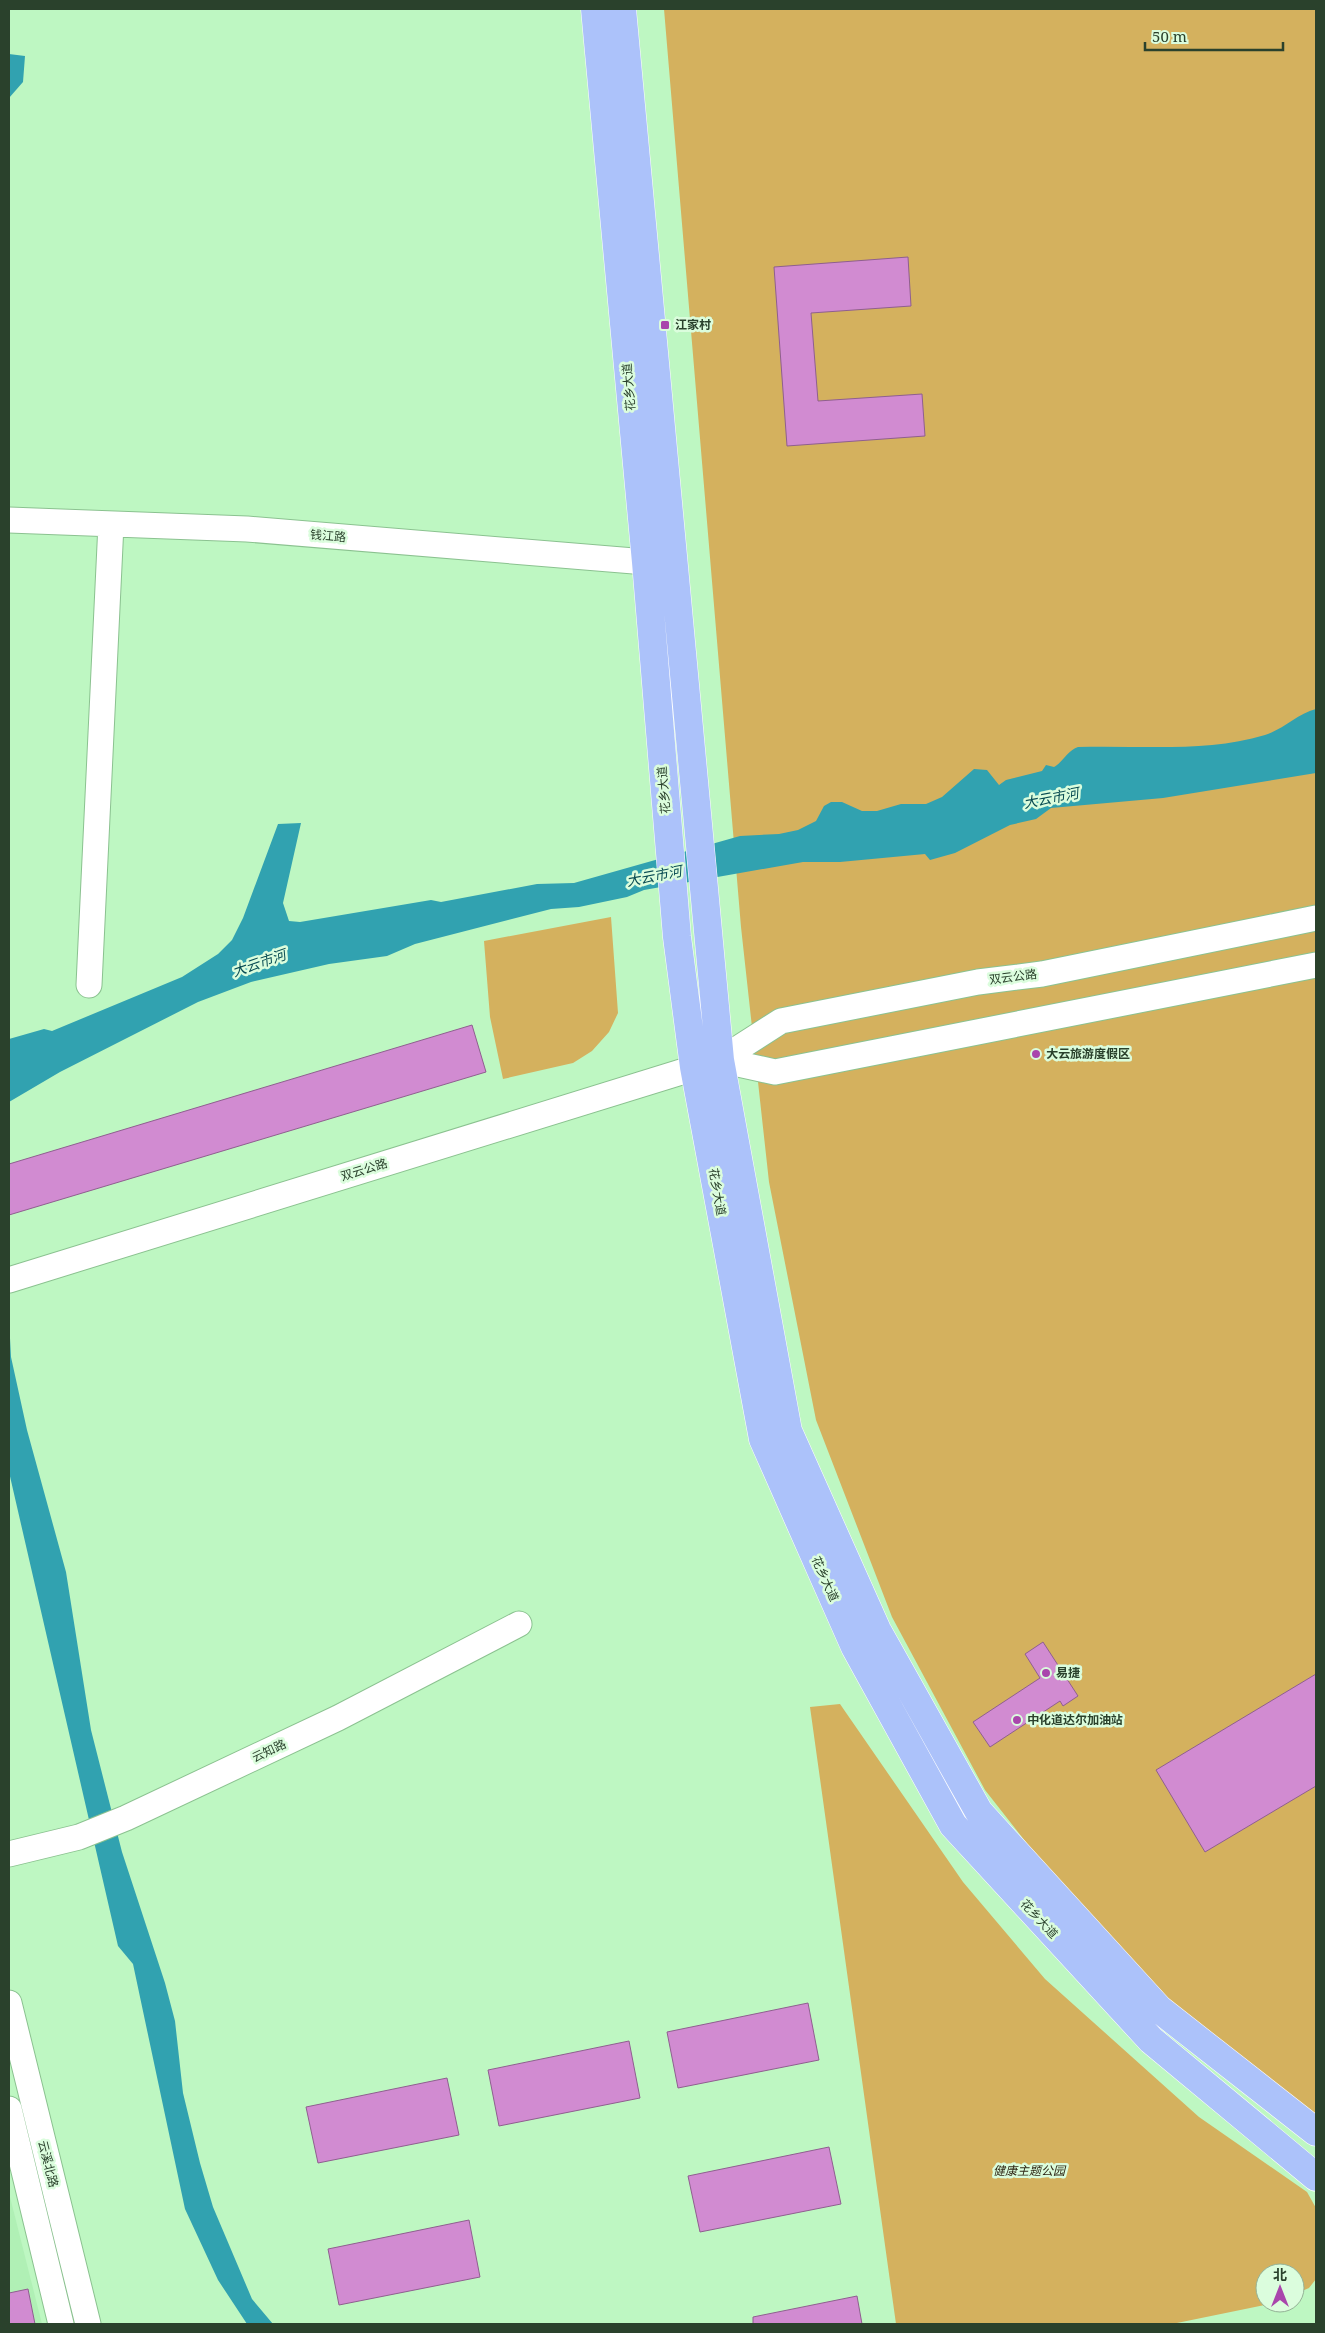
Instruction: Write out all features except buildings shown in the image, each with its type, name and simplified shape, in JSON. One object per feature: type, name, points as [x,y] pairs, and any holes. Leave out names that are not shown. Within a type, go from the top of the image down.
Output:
[{"type":"main road","name":"花乡大道","points":[[595,9],[646,562],[672,898],[788,1431],[877,1630],[979,1812],[1159,2009],[1316,2132]]},
{"type":"main road","name":"花乡大道","points":[[622,9],[705,894],[707,1063],[763,1439],[855,1647],[953,1825],[1151,2040],[1316,2177]]},
{"type":"street","name":"钱江路","points":[[9,520],[247,529],[646,562]]},
{"type":"street","points":[[89,986],[112,524]]},
{"type":"street","name":"双云公路","points":[[12,1279],[707,1063],[782,1021],[978,982],[1042,974],[1316,918]]},
{"type":"street","name":"双云公路","points":[[707,1063],[775,1072],[1316,965]]},
{"type":"street","name":"云知路","points":[[9,1854],[79,1838],[126,1818],[338,1718],[520,1624]]},
{"type":"street","name":"云溪北路","points":[[9,2003],[88,2324]]},
{"type":"street","name":"云溪北路","points":[[9,2109],[61,2324]]},
{"type":"shaded area","points":[[9,2193],[42,2324],[9,2324]]},
{"type":"green space","name":"大云旅游度假区","points":[[664,9],[1316,9],[1316,2121],[1167,2004],[1043,1864],[985,1790],[892,1617],[816,1420],[769,1182],[741,927]]},
{"type":"green space","points":[[611,917],[618,1013],[609,1032],[592,1051],[573,1063],[503,1079],[490,1017],[484,941]]},
{"type":"green space","name":"健康主题公园","points":[[840,1704],[963,1882],[1045,1979],[1199,2117],[1307,2192],[1316,2208],[1316,2279],[1309,2288],[1305,2290],[1305,2263],[1255,2263],[1255,2307],[1172,2324],[896,2324],[810,1707]]},
{"type":"water","points":[[9,54],[25,56],[23,82],[9,98]]},
{"type":"water","name":"大云市河","points":[[1316,709],[1316,773],[1163,798],[1051,808],[1036,819],[1010,825],[955,853],[930,860],[925,854],[840,862],[803,862],[644,890],[627,897],[579,907],[551,909],[415,944],[387,956],[329,964],[251,982],[198,1002],[60,1072],[9,1102],[9,1039],[44,1029],[52,1031],[182,977],[218,954],[232,940],[243,918],[278,824],[301,823],[283,903],[289,921],[300,922],[431,900],[441,902],[537,884],[574,883],[740,836],[779,834],[798,830],[816,821],[824,806],[831,802],[842,802],[862,811],[877,811],[901,804],[926,804],[942,797],[974,769],[987,770],[999,785],[1006,780],[1042,771],[1046,765],[1054,767],[1078,747],[1172,747],[1242,741],[1272,732],[1303,714]]},
{"type":"water","points":[[9,1319],[11,1357],[27,1430],[66,1572],[91,1730],[122,1852],[165,1983],[175,2021],[183,2093],[200,2163],[213,2207],[252,2299],[273,2324],[247,2324],[218,2280],[185,2209],[133,1964],[118,1946],[9,1472]]},
{"type":"place","name":"江家村","points":[[665,325]]},
{"type":"place","name":"大云旅游度假区","points":[[1036,1054]]},
{"type":"place","name":"易捷","points":[[1046,1673]]},
{"type":"place","name":"中化道达尔加油站","points":[[1017,1720]]}]
